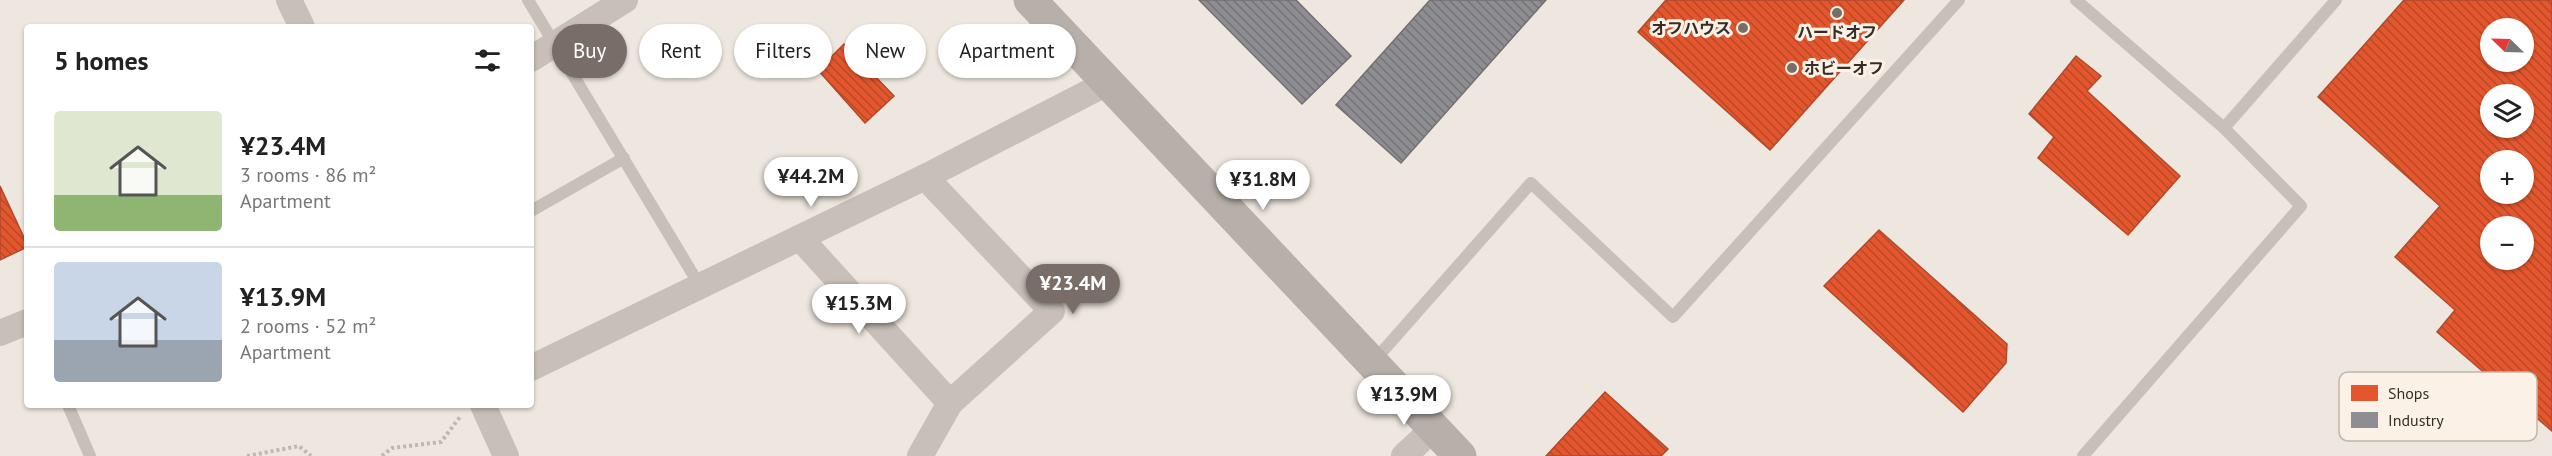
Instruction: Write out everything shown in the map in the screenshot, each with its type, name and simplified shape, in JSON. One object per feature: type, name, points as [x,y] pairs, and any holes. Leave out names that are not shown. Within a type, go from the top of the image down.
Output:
[{"type":"street","points":[[289,0],[301,24]]},
{"type":"street","points":[[587,24],[625,0]]},
{"type":"street","points":[[1030,0],[1460,456]]},
{"type":"street","points":[[534,57],[552,46]]},
{"type":"street","points":[[534,367],[926,177],[1107,83]]},
{"type":"street","points":[[920,456],[950,403],[1052,311],[926,177]]},
{"type":"street","points":[[800,238],[950,403]]},
{"type":"street","points":[[0,333],[24,323]]},
{"type":"street","points":[[473,410],[506,456]]},
{"type":"street","points":[[1404,456],[1434,428]]},
{"type":"lane","points":[[528,0],[552,39]]},
{"type":"lane","points":[[1371,364],[1531,183],[1673,317],[1959,0]]},
{"type":"lane","points":[[2076,0],[2224,129],[2301,206],[2083,456]]},
{"type":"lane","points":[[2224,129],[2336,0]]},
{"type":"lane","points":[[576,78],[700,286]]},
{"type":"lane","points":[[534,209],[624,158]]},
{"type":"lane","points":[[69,408],[90,456]]},
{"type":"path","points":[[382,456],[392,448],[441,442],[473,410]]},
{"type":"path","points":[[247,456],[299,446],[311,456]]},
{"type":"building: Shops","points":[[1666,0],[1904,0],[1770,150],[1638,32]]},
{"type":"building: Shops","points":[[2404,0],[2552,0],[2552,431],[2537,418],[2537,372],[2483,372],[2437,332],[2455,310],[2395,257],[2440,206],[2318,97]]},
{"type":"building: Shops","points":[[844,44],[844,78],[877,78],[894,96],[865,123],[825,78],[832,78],[832,56]]},
{"type":"building: Shops","points":[[2076,56],[2101,76],[2087,91],[2180,176],[2128,235],[2038,158],[2054,137],[2029,114]]},
{"type":"building: Shops","points":[[0,186],[24,238],[24,248],[0,260]]},
{"type":"building: Shops","points":[[1879,230],[2007,344],[2006,363],[1963,412],[1824,286]]},
{"type":"building: Shops","points":[[1605,392],[1668,449],[1661,456],[1546,456]]},
{"type":"building: Industry","points":[[1199,0],[1296,0],[1351,56],[1302,104]]},
{"type":"building: Industry","points":[[1430,0],[1546,0],[1401,163],[1336,105]]},
{"type":"place","name":"ハードオフ","points":[[1837,13]]},
{"type":"place","name":"オフハウス","points":[[1743,28]]},
{"type":"place","name":"ホビーオフ","points":[[1792,68]]}]
